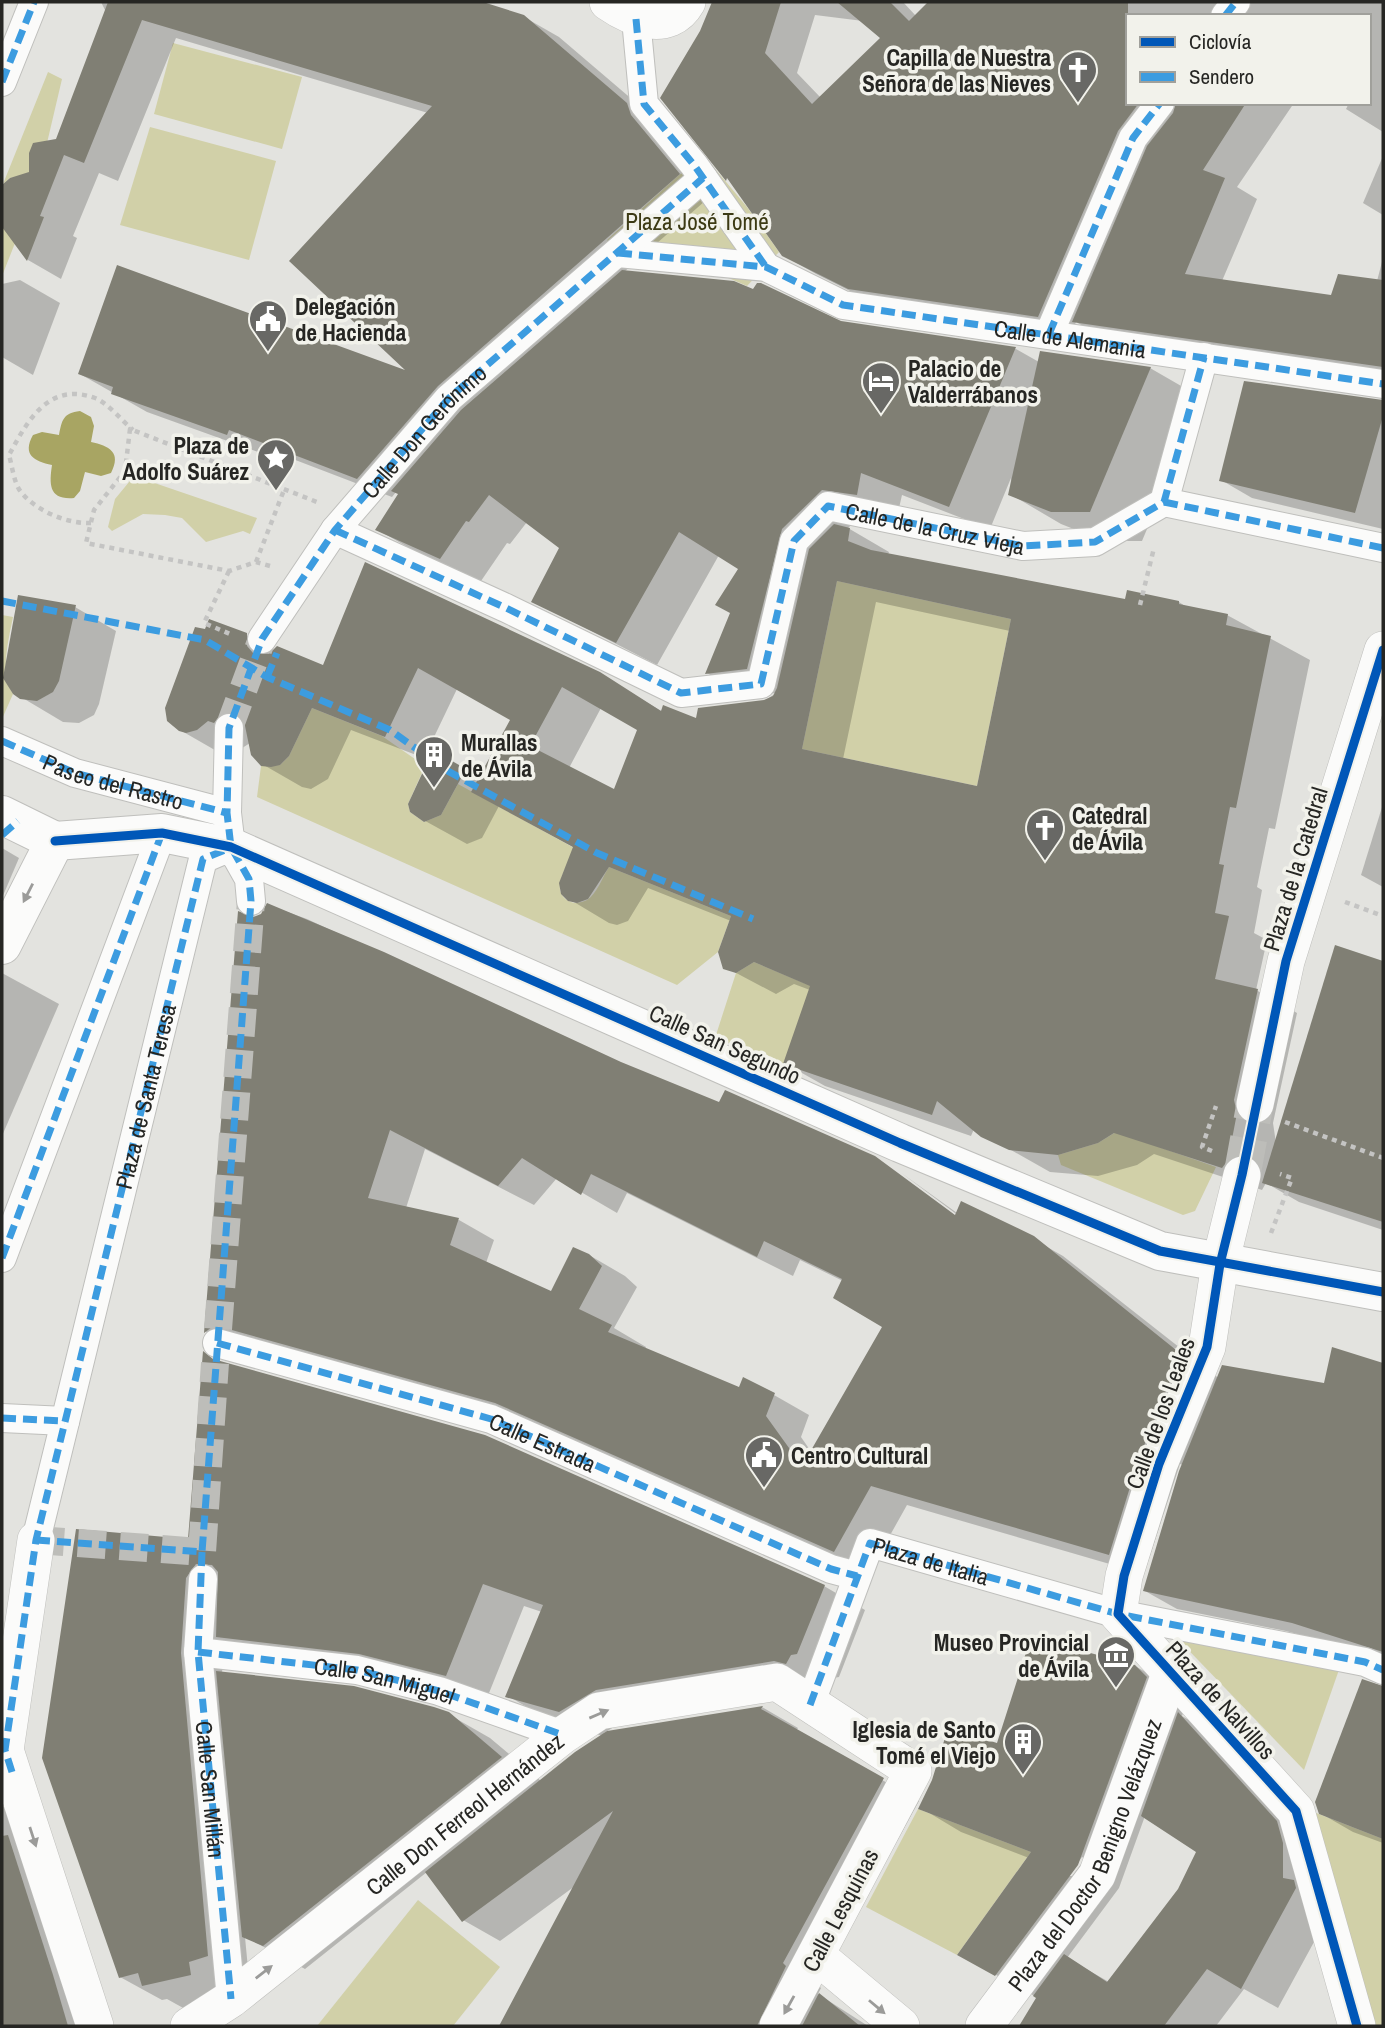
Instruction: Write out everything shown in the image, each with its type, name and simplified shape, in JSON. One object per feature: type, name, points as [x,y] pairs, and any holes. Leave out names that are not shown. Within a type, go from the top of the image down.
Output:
[{"type":"street","points":[[2,82],[34,2]]},
{"type":"street","points":[[622,10],[658,22],[684,8],[687,2]]},
{"type":"street","points":[[622,10],[644,104],[699,172],[766,267]]},
{"type":"street","points":[[1049,334],[1133,138],[1158,105]]},
{"type":"street","points":[[618,253],[699,172]]},
{"type":"street","points":[[618,253],[766,267]]},
{"type":"street","name":"Calle Don Gerónimo","points":[[262,639],[343,523],[449,398],[618,253]]},
{"type":"street","name":"Calle de Alemania","points":[[766,267],[842,305],[1383,384]]},
{"type":"street","points":[[1204,357],[1164,502],[1383,548]]},
{"type":"street","name":"Calle de la Cruz Vieja","points":[[343,523],[506,608],[681,693],[761,684],[794,541],[828,506],[1023,547],[1096,542],[1164,502]]},
{"type":"street","name":"Plaza de la Catedral","points":[[1270,1113],[1286,961],[1383,651]]},
{"type":"street","points":[[229,729],[229,830],[249,879],[251,901]]},
{"type":"street","name":"Paseo del Rastro","points":[[2,741],[75,773],[229,830]]},
{"type":"street","points":[[2,945],[55,841],[7,824]]},
{"type":"street","name":"Calle San Segundo","points":[[55,841],[162,832],[229,830],[900,1143],[1160,1251],[1383,1292]]},
{"type":"street","name":"Plaza de Santa Teresa","points":[[36,1540],[203,859],[229,830]]},
{"type":"street","points":[[2,1258],[162,832]]},
{"type":"street","name":"Calle de los Leales","points":[[1118,1614],[1124,1576],[1159,1464],[1207,1347],[1233,1165]]},
{"type":"street","name":"Calle Estrada","points":[[217,1345],[491,1419],[831,1569],[857,1576]]},
{"type":"street","points":[[2,1418],[65,1421]]},
{"type":"street","points":[[36,1540],[5,1750],[7,1774],[95,2026]]},
{"type":"street","name":"Plaza de Italia","points":[[810,1705],[870,1543],[1118,1614]]},
{"type":"street","name":"Calle San Millán","points":[[203,1579],[198,1652],[231,1998]]},
{"type":"street","name":"Plaza de Nalvillos","points":[[1118,1614],[1374,1666]]},
{"type":"street","name":"Plaza de Nalvillos","points":[[1118,1614],[1296,1811],[1357,2026]]},
{"type":"street","name":"Calle San Miguel","points":[[198,1652],[357,1670],[439,1691],[563,1735]]},
{"type":"street","name":"Plaza del Doctor Benigno Velázquez","points":[[984,2026],[1097,1875],[1170,1674]]},
{"type":"street","name":"Calle Don Ferreol Hernández","points":[[189,2026],[231,1998],[563,1735],[599,1711],[777,1682],[810,1705]]},
{"type":"street","name":"Calle Lesquinas","points":[[778,2026],[913,1771],[810,1705]]},
{"type":"street","points":[[817,1956],[901,2026]]},
{"type":"path","points":[[91,523],[75,523],[50,513],[20,491],[9,455],[31,414],[62,395],[96,398],[133,430],[284,489],[343,523]]},
{"type":"path","points":[[133,430],[130,429],[125,471],[94,510],[86,543],[229,570],[256,562],[305,576]]},
{"type":"path","points":[[256,562],[284,489]]},
{"type":"path","points":[[1140,605],[1164,502]]},
{"type":"path","points":[[207,624],[204,623],[229,570]]},
{"type":"path","points":[[1219,1098],[1202,1147],[1233,1165]]},
{"type":"path","points":[[1270,1113],[1383,1158]]},
{"type":"green space","points":[[173,43],[302,77],[282,149],[154,114]]},
{"type":"green space","points":[[48,72],[62,79],[47,143],[46,173],[10,178],[3,184]]},
{"type":"green space","points":[[150,127],[276,161],[249,260],[120,225]]},
{"type":"green space","name":"Plaza José Tomé","points":[[706,158],[747,207],[779,252],[747,286],[703,267],[630,267],[607,240],[679,175]]},
{"type":"green space","points":[[2,227],[17,238],[2,276]]},
{"type":"green space","points":[[134,476],[257,518],[250,534],[243,531],[206,542],[182,518],[165,515],[143,514],[112,531],[108,527],[115,499]]},
{"type":"green space","points":[[837,581],[1011,619],[977,786],[802,749]]},
{"type":"green space","points":[[2,615],[13,617],[6,667],[13,694],[2,719]]},
{"type":"green space","points":[[312,708],[382,736],[425,766],[408,804],[410,812],[424,822],[441,815],[458,784],[576,849],[560,885],[564,897],[571,902],[581,902],[591,897],[609,867],[731,916],[718,952],[677,985],[257,797],[261,766],[280,765],[289,756]]},
{"type":"green space","points":[[754,962],[806,984],[851,964],[784,1064],[715,1038],[736,973]]},
{"type":"green space","points":[[1116,1132],[1216,1167],[1195,1211],[1183,1215],[1061,1165],[1058,1155],[1098,1143]]},
{"type":"green space","points":[[1172,1633],[1341,1664],[1304,1770]]},
{"type":"green space","points":[[918,1809],[1031,1852],[957,1955],[866,1907]]},
{"type":"green space","points":[[1311,1811],[1383,1839],[1383,2026],[1372,2026]]},
{"type":"green space","points":[[418,1900],[500,1967],[453,2026],[317,2026]]},
{"type":"shaded area","points":[[80,411],[91,417],[94,426],[91,442],[112,451],[115,460],[111,473],[101,476],[85,472],[80,491],[74,498],[66,498],[52,490],[52,465],[35,459],[29,448],[33,435],[42,432],[59,435],[64,418],[70,413]]},
{"type":"building","points":[[108,2],[483,2],[524,15],[627,103],[631,115],[680,174],[438,386],[357,479],[229,430],[227,435],[111,394],[113,387],[78,374],[117,265],[405,370],[289,261],[432,106],[142,20],[84,163],[64,155],[40,216],[44,217],[27,261],[2,227],[2,185],[10,178],[29,172],[29,153],[33,143],[56,139]]},
{"type":"building","points":[[712,2],[781,2],[765,53],[812,104],[880,38],[837,2],[890,2],[909,21],[928,2],[1128,2],[1126,105],[1138,105],[1118,131],[1038,317],[848,289],[782,256],[727,178],[726,181],[660,98],[700,31]]},
{"type":"building","points":[[1175,105],[1245,105],[1203,170],[1225,178],[1185,274],[1331,295],[1338,274],[1383,280],[1383,367],[1072,322],[1147,146],[1173,113]]},
{"type":"building","points":[[622,270],[734,281],[753,289],[757,283],[761,283],[841,321],[1016,347],[949,507],[861,473],[857,495],[822,490],[782,529],[747,669],[705,674],[730,613],[715,605],[738,569],[679,532],[616,643],[531,602],[559,548],[489,495],[469,522],[466,521],[440,559],[375,530],[398,494],[391,491],[461,410]]},
{"type":"building","points":[[1040,351],[1151,367],[1090,512],[1051,512],[1008,495]]},
{"type":"building","points":[[1244,381],[1383,400],[1383,416],[1355,513],[1219,481]]},
{"type":"building","points":[[834,524],[850,528],[848,541],[871,550],[1125,599],[1127,590],[1179,601],[1179,604],[1228,614],[1226,625],[1271,636],[1236,808],[1230,807],[1219,864],[1224,865],[1215,913],[1229,916],[1215,979],[1258,989],[1234,1100],[1237,1113],[1228,1160],[1222,1168],[1114,1133],[1098,1143],[1058,1155],[1009,1150],[981,1137],[937,1101],[932,1115],[783,1064],[810,986],[754,962],[736,973],[723,969],[718,952],[731,916],[609,867],[588,899],[577,903],[568,901],[561,894],[559,883],[573,847],[471,792],[510,720],[418,668],[385,737],[312,708],[289,756],[280,765],[271,767],[261,766],[251,755],[244,721],[237,714],[222,713],[214,723],[208,721],[197,730],[186,733],[167,721],[165,708],[195,627],[205,629],[209,619],[247,633],[247,646],[253,653],[269,654],[277,646],[323,665],[365,562],[600,672],[661,711],[663,705],[696,718],[698,708],[764,700],[773,696],[777,688],[809,549]],"holes":[[[837,581],[1011,619],[977,786],[802,749]],[[562,687],[637,730],[614,789],[530,746]]]},
{"type":"building","points":[[18,595],[76,605],[59,681],[53,692],[37,701],[20,699],[13,694],[3,678]]},
{"type":"building","points":[[433,750],[466,769],[441,815],[424,822],[410,812],[408,804]]},
{"type":"building","points":[[267,903],[384,952],[621,1062],[719,1102],[725,1090],[875,1156],[955,1215],[961,1201],[1034,1236],[1181,1354],[1139,1458],[1109,1555],[871,1486],[834,1552],[495,1403],[221,1327],[212,1327],[204,1333],[238,911],[253,917],[261,914]],"holes":[[[390,1130],[498,1186],[522,1158],[581,1195],[591,1174],[757,1257],[764,1241],[842,1279],[833,1298],[882,1327],[802,1466],[766,1416],[775,1393],[743,1377],[739,1387],[608,1332],[612,1325],[579,1309],[602,1266],[589,1254],[573,1247],[551,1291],[450,1245],[459,1218],[368,1198]]]},
{"type":"building","points":[[1335,945],[1383,961],[1383,1222],[1262,1183]]},
{"type":"building","points":[[1332,1347],[1383,1363],[1383,1652],[1292,1623],[1143,1591],[1179,1471],[1222,1365],[1324,1383]]},
{"type":"building","points":[[203,1351],[213,1359],[485,1435],[825,1585],[797,1654],[791,1655],[786,1664],[774,1661],[596,1690],[559,1712],[505,1697],[543,1605],[483,1584],[446,1676],[359,1654],[216,1637],[218,1572],[212,1565],[196,1564],[186,1578],[181,1653],[208,1956],[189,1962],[191,1975],[142,1986],[138,1973],[119,1978],[42,1758],[76,1529],[188,1539]]},
{"type":"building","name":"Iglesia de Santo Tomé el Viejo","points":[[1031,1637],[1135,1665],[1147,1677],[1078,1865],[995,1976],[957,1955],[1031,1852],[918,1809],[932,1780],[948,1728],[997,1743]]},
{"type":"building","points":[[216,1671],[354,1686],[434,1707],[449,1712],[502,1757],[263,1946],[242,1937]]},
{"type":"building","points":[[1362,1679],[1383,1686],[1383,1839],[1319,1814],[1315,1802]]},
{"type":"building","points":[[763,1706],[761,1709],[884,1778],[783,1963],[786,1966],[757,2026],[499,2026],[613,1811],[462,1922],[425,1872],[575,1752],[607,1731]]},
{"type":"building","points":[[1178,1712],[1277,1821],[1283,1843],[1283,1878],[1294,1880],[1296,1888],[1241,1989],[1207,1969],[1164,2026],[1019,2026],[1036,1998],[1033,1996],[1064,1954],[1107,1982],[1178,1889],[1196,1852],[1141,1816]]},
{"type":"building","points":[[8,1835],[68,2026],[2,2026],[2,1836]]},
{"type":"building","points":[[819,1993],[860,2026],[802,2026]]},
{"type":"tunnel","points":[[229,728],[262,639]]},
{"type":"tunnel","points":[[218,1329],[251,901]]},
{"type":"tunnel","points":[[1242,1175],[1255,1104]]},
{"type":"tunnel","points":[[36,1540],[202,1552],[215,1363]]},
{"type":"marked path","points":[[2,82],[34,2]]},
{"type":"marked path","points":[[1227,14],[1236,2]]},
{"type":"marked path","points":[[636,19],[644,104],[694,165],[766,267]]},
{"type":"marked path","points":[[1049,334],[1133,138],[1158,105]]},
{"type":"marked path","points":[[36,1540],[202,1552],[251,901],[249,879],[231,847],[227,813],[229,728],[262,639],[335,530],[449,398],[703,178]]},
{"type":"marked path","points":[[618,253],[766,267],[843,305],[1383,384]]},
{"type":"marked path","points":[[335,530],[506,608],[681,693],[761,684],[794,541],[828,506],[1023,546],[1095,542],[1164,502],[1204,357]]},
{"type":"marked path","points":[[1164,502],[1383,548]]},
{"type":"marked path","points":[[2,601],[205,640],[267,677],[390,730],[446,770],[597,853],[753,919]]},
{"type":"marked path","points":[[267,677],[277,653]]},
{"type":"marked path","points":[[2,741],[75,773],[227,813]]},
{"type":"marked path","points":[[2,835],[18,821]]},
{"type":"marked path","points":[[2,1258],[162,833]]},
{"type":"marked path","points":[[12,1772],[5,1750],[36,1540],[203,859],[230,848]]},
{"type":"marked path","points":[[217,1343],[491,1419],[831,1569],[857,1576]]},
{"type":"marked path","points":[[2,1418],[65,1421]]},
{"type":"marked path","points":[[810,1705],[870,1543],[1118,1614],[1365,1662],[1383,1670]]},
{"type":"marked path","points":[[202,1552],[198,1652],[231,1999]]},
{"type":"marked path","points":[[198,1652],[357,1670],[439,1691],[563,1735]]},
{"type":"cycle path","points":[[1357,2026],[1296,1811],[1118,1614],[1124,1576],[1159,1464],[1207,1347],[1220,1264],[1242,1175],[1286,961],[1383,650]]},
{"type":"cycle path","points":[[55,841],[162,833],[231,847],[900,1143],[1160,1251],[1383,1292]]},
{"type":"place","name":"Capilla de Nuestra Señora de las Nieves","points":[[1078,104]]},
{"type":"place","name":"Delegación de Hacienda","points":[[268,353]]},
{"type":"place","name":"Palacio de Valderrábanos","points":[[881,415]]},
{"type":"place","name":"Plaza de Adolfo Suárez","points":[[276,492]]},
{"type":"place","name":"Murallas de Ávila","points":[[434,789]]},
{"type":"place","name":"Catedral de Ávila","points":[[1045,862]]},
{"type":"place","name":"Centro Cultural","points":[[764,1489]]},
{"type":"place","name":"Museo Provincial de Ávila","points":[[1116,1689]]},
{"type":"place","name":"Iglesia de Santo Tomé el Viejo","points":[[1023,1776]]}]
